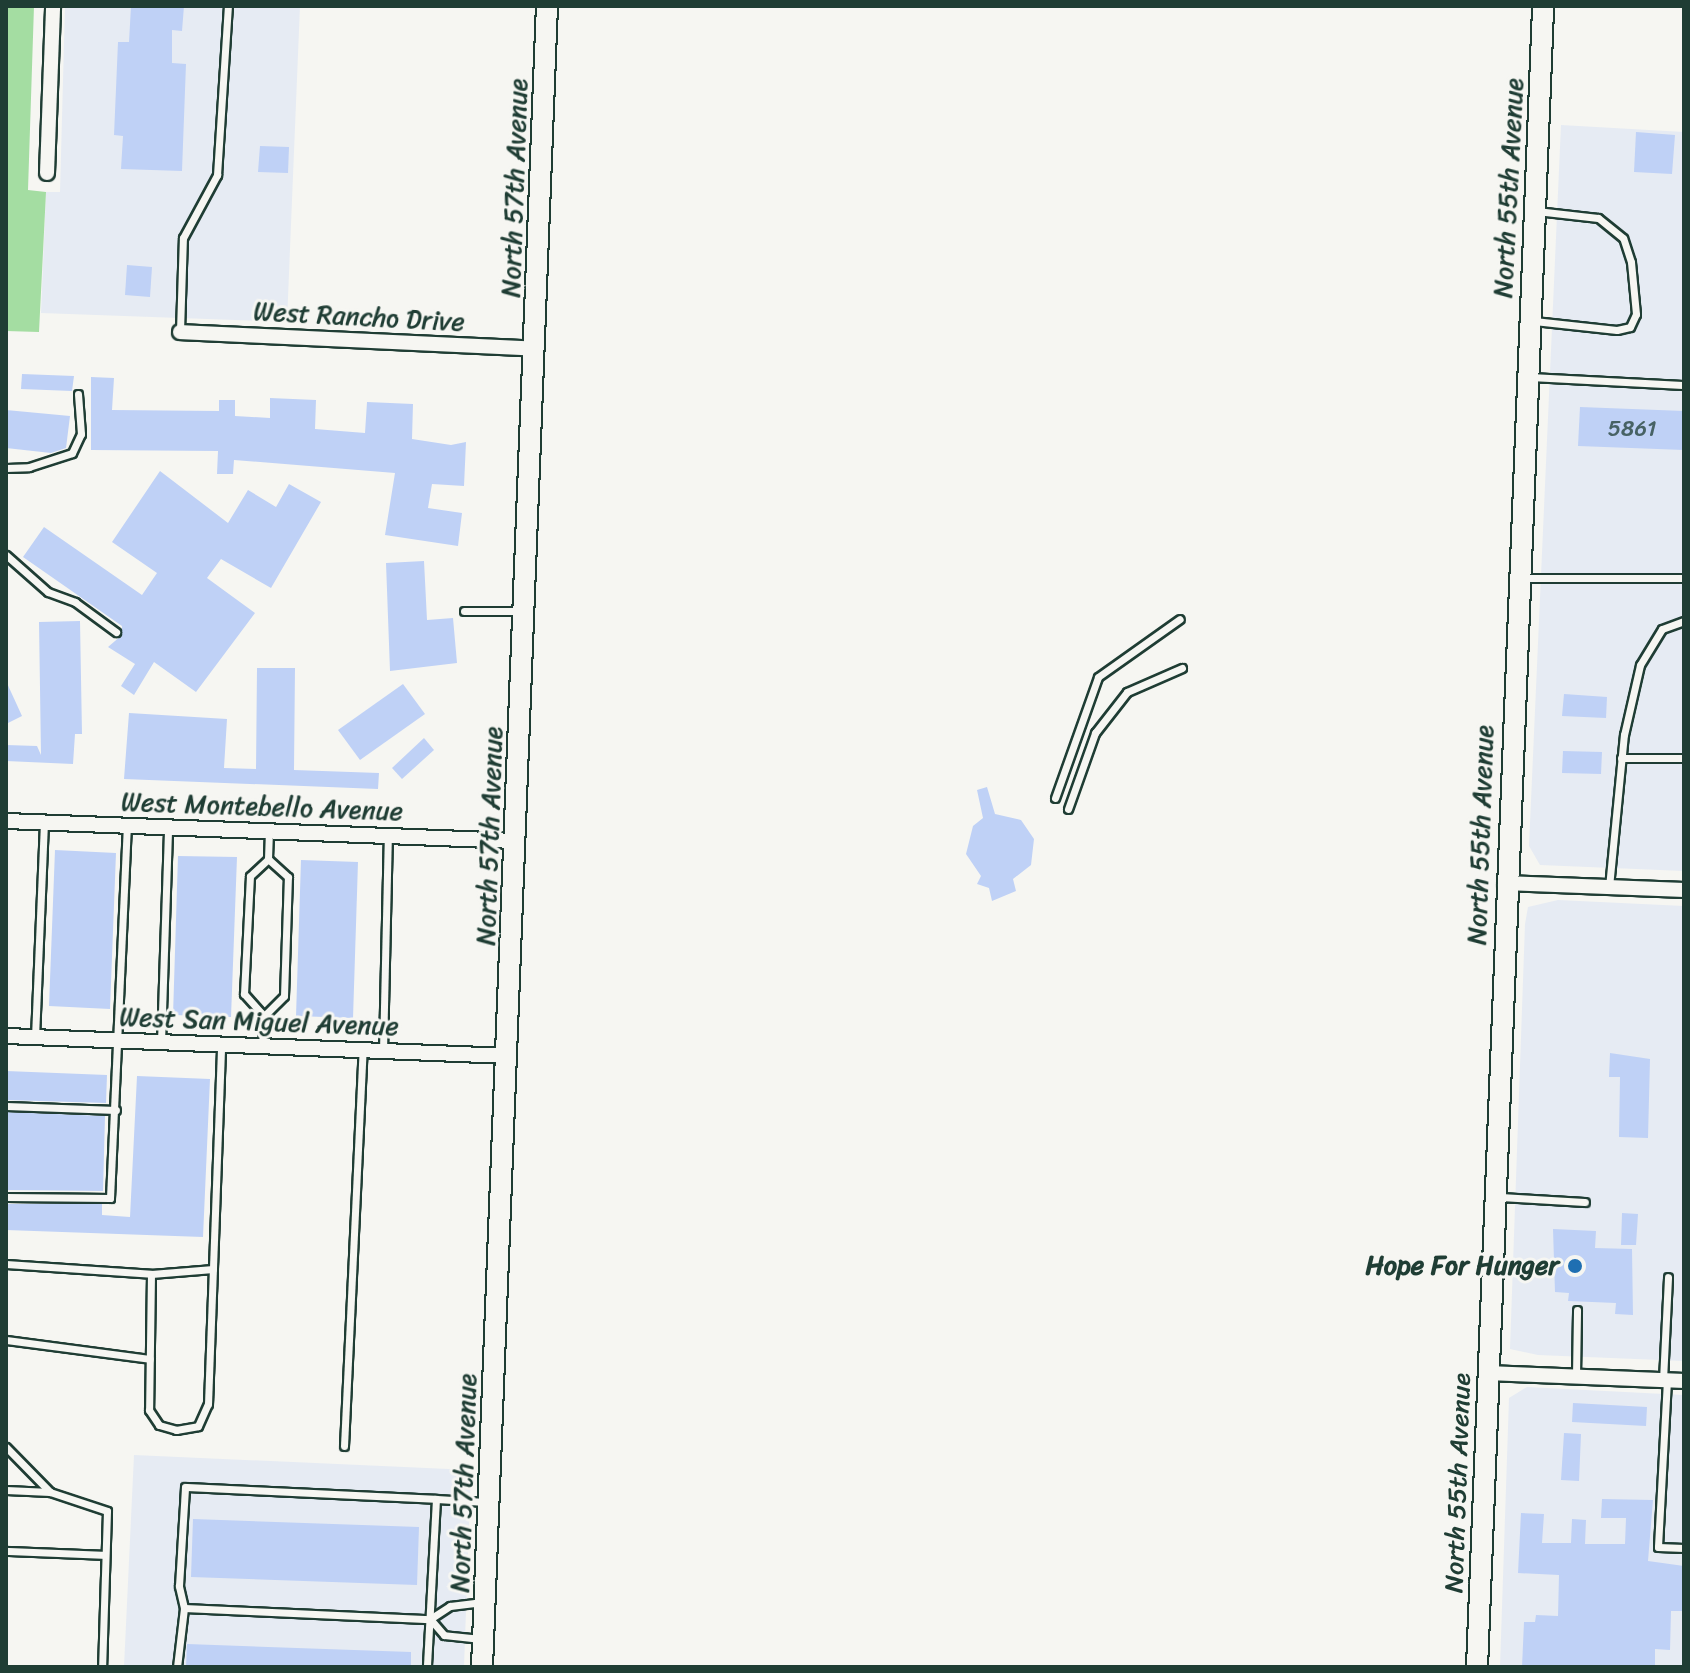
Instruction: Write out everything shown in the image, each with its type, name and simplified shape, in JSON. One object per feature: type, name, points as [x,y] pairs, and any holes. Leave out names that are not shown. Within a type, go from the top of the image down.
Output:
[{"type":"street","points":[[47,173],[53,6]]},
{"type":"street","name":"North 57th Avenue","points":[[482,1667],[509,1056],[547,6]]},
{"type":"street","name":"North 55th Avenue","points":[[1477,1667],[1505,883],[1543,6]]},
{"type":"street","name":"West Rancho Drive","points":[[180,332],[536,349]]},
{"type":"street","name":"West Montebello Avenue","points":[[6,821],[515,841]]},
{"type":"street","points":[[1505,883],[1684,890]]},
{"type":"street","name":"West San Miguel Avenue","points":[[6,1036],[509,1056]]},
{"type":"street","points":[[1488,1373],[1684,1381]]},
{"type":"lane","points":[[180,332],[183,238],[217,175],[228,6]]},
{"type":"lane","points":[[1529,320],[1617,330],[1630,327],[1636,314],[1629,250],[1616,231],[1598,218],[1534,211]]},
{"type":"lane","points":[[1527,377],[1684,385]]},
{"type":"lane","points":[[6,468],[29,467],[72,453],[81,434],[78,394]]},
{"type":"lane","points":[[6,555],[48,592],[75,602],[116,632]]},
{"type":"lane","points":[[1518,578],[1684,578]]},
{"type":"lane","points":[[464,611],[525,611]]},
{"type":"lane","points":[[1055,798],[1098,677],[1180,619]]},
{"type":"lane","points":[[1609,887],[1621,758],[1650,644],[1662,629],[1684,621]]},
{"type":"lane","points":[[1068,809],[1095,733],[1127,692],[1182,668]]},
{"type":"lane","points":[[1621,758],[1684,758]]},
{"type":"lane","points":[[35,1037],[44,822]]},
{"type":"lane","points":[[6,1197],[110,1198],[127,826]]},
{"type":"lane","points":[[161,1042],[168,827]]},
{"type":"lane","points":[[264,1016],[244,994],[250,876],[268,859],[269,831]]},
{"type":"lane","points":[[383,1051],[388,836]]},
{"type":"lane","points":[[262,1046],[264,1016],[284,996],[288,877],[268,859]]},
{"type":"lane","points":[[151,1274],[149,1410],[159,1425],[176,1430],[198,1426],[208,1404],[221,1044]]},
{"type":"lane","points":[[344,1446],[363,1050]]},
{"type":"lane","points":[[6,1106],[116,1110]]},
{"type":"lane","points":[[1493,1197],[1585,1202]]},
{"type":"lane","points":[[6,1264],[151,1274],[213,1269]]},
{"type":"lane","points":[[1668,1277],[1658,1547],[1684,1548]]},
{"type":"lane","points":[[1576,1377],[1577,1310]]},
{"type":"lane","points":[[6,1340],[150,1359]]},
{"type":"lane","points":[[6,1447],[50,1492]]},
{"type":"lane","points":[[177,1667],[184,1608],[179,1586],[185,1487],[489,1502]]},
{"type":"lane","points":[[6,1490],[50,1492],[107,1511],[102,1667]]},
{"type":"lane","points":[[427,1667],[436,1499]]},
{"type":"lane","points":[[6,1551],[104,1555]]},
{"type":"lane","points":[[184,1608],[430,1619],[450,1606],[485,1602]]},
{"type":"lane","points":[[430,1619],[444,1635],[484,1639]]},
{"type":"shaded area","points":[[65,6],[300,6],[287,322],[41,313],[46,192],[60,192]]},
{"type":"shaded area","points":[[1561,125],[1684,132],[1684,871],[1540,865],[1529,846]]},
{"type":"shaded area","points":[[1558,900],[1684,906],[1684,1361],[1538,1355],[1510,1349],[1525,924],[1528,907]]},
{"type":"shaded area","points":[[1527,1387],[1684,1395],[1684,1667],[1500,1667],[1509,1398]]},
{"type":"shaded area","points":[[134,1455],[471,1470],[464,1667],[124,1667]]},
{"type":"green space","points":[[6,6],[34,6],[28,190],[46,192],[39,332],[6,331]]},
{"type":"building","points":[[131,6],[184,6],[182,31],[172,30],[172,63],[186,64],[182,171],[121,169],[123,136],[114,135],[118,42],[129,42]]},
{"type":"building","points":[[1636,132],[1675,135],[1672,174],[1634,172]]},
{"type":"building","points":[[260,146],[289,147],[288,173],[258,172]]},
{"type":"building","points":[[127,265],[152,267],[150,297],[125,295]]},
{"type":"building","points":[[22,374],[74,376],[72,391],[21,389]]},
{"type":"building","points":[[91,377],[114,378],[112,410],[219,411],[219,400],[235,400],[235,416],[270,418],[270,398],[316,400],[315,429],[365,433],[367,402],[413,404],[412,439],[451,445],[466,442],[464,486],[432,484],[428,508],[462,513],[458,546],[385,535],[395,473],[234,460],[233,474],[217,474],[218,451],[91,450]]},
{"type":"building","points":[[1580,407],[1684,411],[1684,450],[1578,446]]},
{"type":"building","points":[[6,410],[70,416],[66,448],[51,453],[6,448]]},
{"type":"building","points":[[160,471],[228,523],[248,490],[276,507],[289,484],[321,502],[271,588],[221,559],[207,578],[255,613],[196,692],[154,662],[134,695],[121,686],[135,664],[108,647],[122,635],[122,626],[23,557],[44,527],[142,595],[157,573],[112,542]]},
{"type":"building","points":[[424,561],[427,620],[453,618],[457,663],[390,671],[386,563]]},
{"type":"building","points":[[80,621],[82,734],[75,734],[73,764],[6,761],[6,745],[37,746],[41,755],[39,622]]},
{"type":"building","points":[[257,668],[295,668],[294,770],[379,773],[378,789],[124,779],[129,713],[227,719],[224,768],[256,769]]},
{"type":"building","points":[[6,681],[22,716],[6,724]]},
{"type":"building","points":[[403,684],[425,714],[360,760],[338,730]]},
{"type":"building","points":[[1564,694],[1607,697],[1606,718],[1562,716]]},
{"type":"building","points":[[424,738],[434,750],[402,779],[392,768]]},
{"type":"building","points":[[1563,751],[1602,752],[1601,774],[1562,773]]},
{"type":"building","points":[[987,787],[995,814],[1021,820],[1034,839],[1031,865],[1013,879],[1016,891],[992,901],[989,888],[977,884],[981,876],[966,854],[973,826],[983,818],[977,790]]},
{"type":"building","points":[[55,850],[116,853],[110,1009],[49,1006]]},
{"type":"building","points":[[178,856],[237,857],[231,1017],[173,1015]]},
{"type":"building","points":[[301,860],[358,862],[353,1018],[296,1016]]},
{"type":"building","points":[[1610,1053],[1650,1059],[1648,1138],[1619,1137],[1620,1077],[1609,1077]]},
{"type":"building","points":[[6,1071],[107,1075],[106,1103],[6,1100]]},
{"type":"building","points":[[137,1076],[210,1079],[203,1237],[6,1230],[6,1204],[102,1204],[102,1215],[130,1217]]},
{"type":"building","points":[[6,1112],[105,1116],[103,1191],[6,1190]]},
{"type":"building","points":[[1622,1213],[1638,1214],[1636,1245],[1621,1245]]},
{"type":"building","points":[[1553,1229],[1596,1231],[1595,1248],[1632,1249],[1633,1315],[1615,1314],[1616,1303],[1568,1301],[1569,1293],[1555,1292]]},
{"type":"building","points":[[1573,1403],[1647,1407],[1646,1426],[1572,1422]]},
{"type":"building","points":[[1564,1433],[1581,1434],[1579,1481],[1561,1480]]},
{"type":"building","points":[[1602,1499],[1653,1500],[1648,1561],[1684,1566],[1683,1611],[1671,1611],[1670,1650],[1655,1649],[1655,1667],[1522,1667],[1524,1622],[1535,1622],[1536,1615],[1558,1616],[1559,1575],[1518,1573],[1521,1513],[1544,1514],[1542,1543],[1571,1543],[1572,1519],[1586,1520],[1585,1544],[1625,1544],[1626,1518],[1601,1518]]},
{"type":"building","points":[[193,1519],[419,1527],[417,1585],[191,1577]]},
{"type":"building","points":[[187,1644],[411,1652],[411,1667],[186,1667]]},
{"type":"place","name":"Hope For Hunger","points":[[1575,1266]]}]
